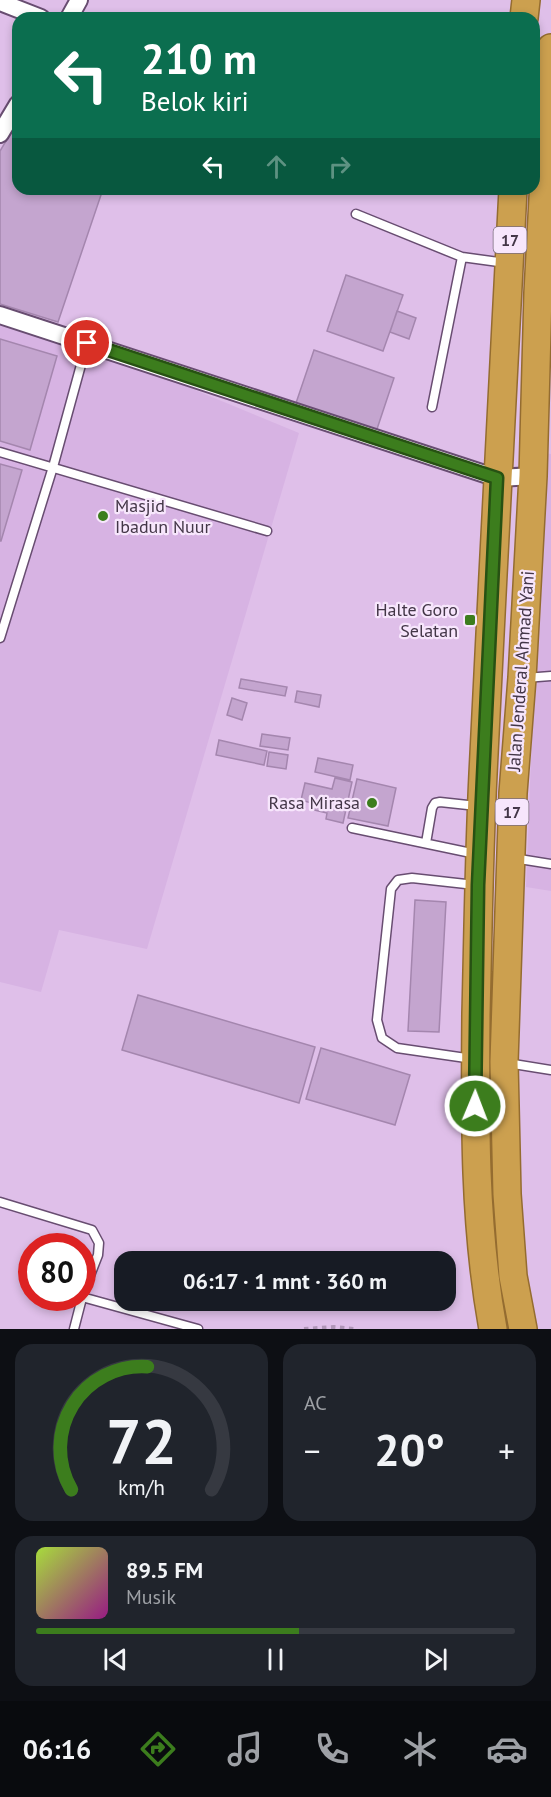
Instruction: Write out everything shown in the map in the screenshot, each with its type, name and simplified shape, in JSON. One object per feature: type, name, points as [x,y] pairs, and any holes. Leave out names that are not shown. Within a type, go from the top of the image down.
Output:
[{"type":"highway","name":"Jalan Jenderal Ahmad Yani","points":[[493,1329],[484,1282],[476,1158],[490,1061],[511,858],[533,476],[538,293],[551,48]]},
{"type":"highway","name":"Jalan Jenderal Ahmad Yani","points":[[513,195],[478,885],[490,1061],[505,1123],[513,1276],[523,1329]]},
{"type":"street","points":[[0,2],[26,12]]},
{"type":"street","points":[[0,134],[12,114]]},
{"type":"street","points":[[0,315],[497,478],[533,476]]},
{"type":"lane","points":[[356,214],[462,257],[509,263]]},
{"type":"lane","points":[[432,407],[462,257]]},
{"type":"lane","points":[[0,638],[53,468],[87,343]]},
{"type":"lane","points":[[0,452],[267,531]]},
{"type":"lane","points":[[522,678],[551,676]]},
{"type":"lane","points":[[426,843],[432,808],[435,803],[482,807]]},
{"type":"lane","points":[[352,828],[480,855]]},
{"type":"lane","points":[[511,858],[551,864]]},
{"type":"lane","points":[[478,885],[412,878],[398,879],[391,889],[377,1020],[382,1038],[397,1048],[551,1070]]},
{"type":"lane","points":[[0,1202],[92,1230],[94,1233]]},
{"type":"lane","points":[[96,1237],[99,1243],[96,1260]]},
{"type":"lane","points":[[96,1301],[198,1329]]},
{"type":"lane","points":[[74,1329],[78,1311]]},
{"type":"path","points":[[304,1329],[334,1327],[354,1329]]},
{"type":"shaded area","points":[[0,318],[64,336],[299,433],[147,949],[59,930],[41,992],[0,982]]},
{"type":"shaded area","points":[[543,453],[551,454],[551,891],[526,887]]},
{"type":"building","points":[[12,131],[12,195],[101,195],[58,322],[0,304],[0,151]]},
{"type":"building","points":[[346,275],[403,295],[383,351],[327,331]]},
{"type":"building","points":[[397,311],[416,318],[409,339],[390,332]]},
{"type":"building","points":[[0,339],[57,356],[30,450],[0,441]]},
{"type":"building","points":[[314,350],[394,378],[376,432],[295,406]]},
{"type":"building","points":[[0,464],[22,470],[1,541],[0,541]]},
{"type":"building","points":[[241,679],[287,687],[285,696],[239,688]]},
{"type":"building","points":[[297,691],[321,695],[319,707],[295,702]]},
{"type":"building","points":[[232,698],[247,703],[242,720],[227,715]]},
{"type":"building","points":[[262,734],[290,738],[288,750],[260,746]]},
{"type":"building","points":[[219,740],[267,751],[264,765],[216,755]]},
{"type":"building","points":[[269,752],[288,755],[286,769],[267,766]]},
{"type":"building","points":[[318,758],[353,765],[350,780],[315,772]]},
{"type":"building","points":[[335,778],[352,782],[343,823],[326,819],[327,813],[314,810],[315,804],[301,800],[305,783],[332,789]]},
{"type":"building","name":"Rasa Mirasa","points":[[357,779],[396,788],[388,826],[348,818]]},
{"type":"building","points":[[415,900],[446,902],[439,1032],[408,1031]]},
{"type":"building","points":[[138,995],[315,1047],[299,1103],[122,1050]]},
{"type":"building","points":[[321,1048],[410,1075],[395,1125],[306,1099]]},
{"type":"place","name":"Masjid Ibadun Nuur","points":[[103,516]]},
{"type":"place","name":"Halte Goro Selatan","points":[[470,620]]},
{"type":"place","name":"Rasa Mirasa","points":[[372,803]]},
{"type":"route","points":[[87,343],[497,478],[478,885],[475,1106]]}]
